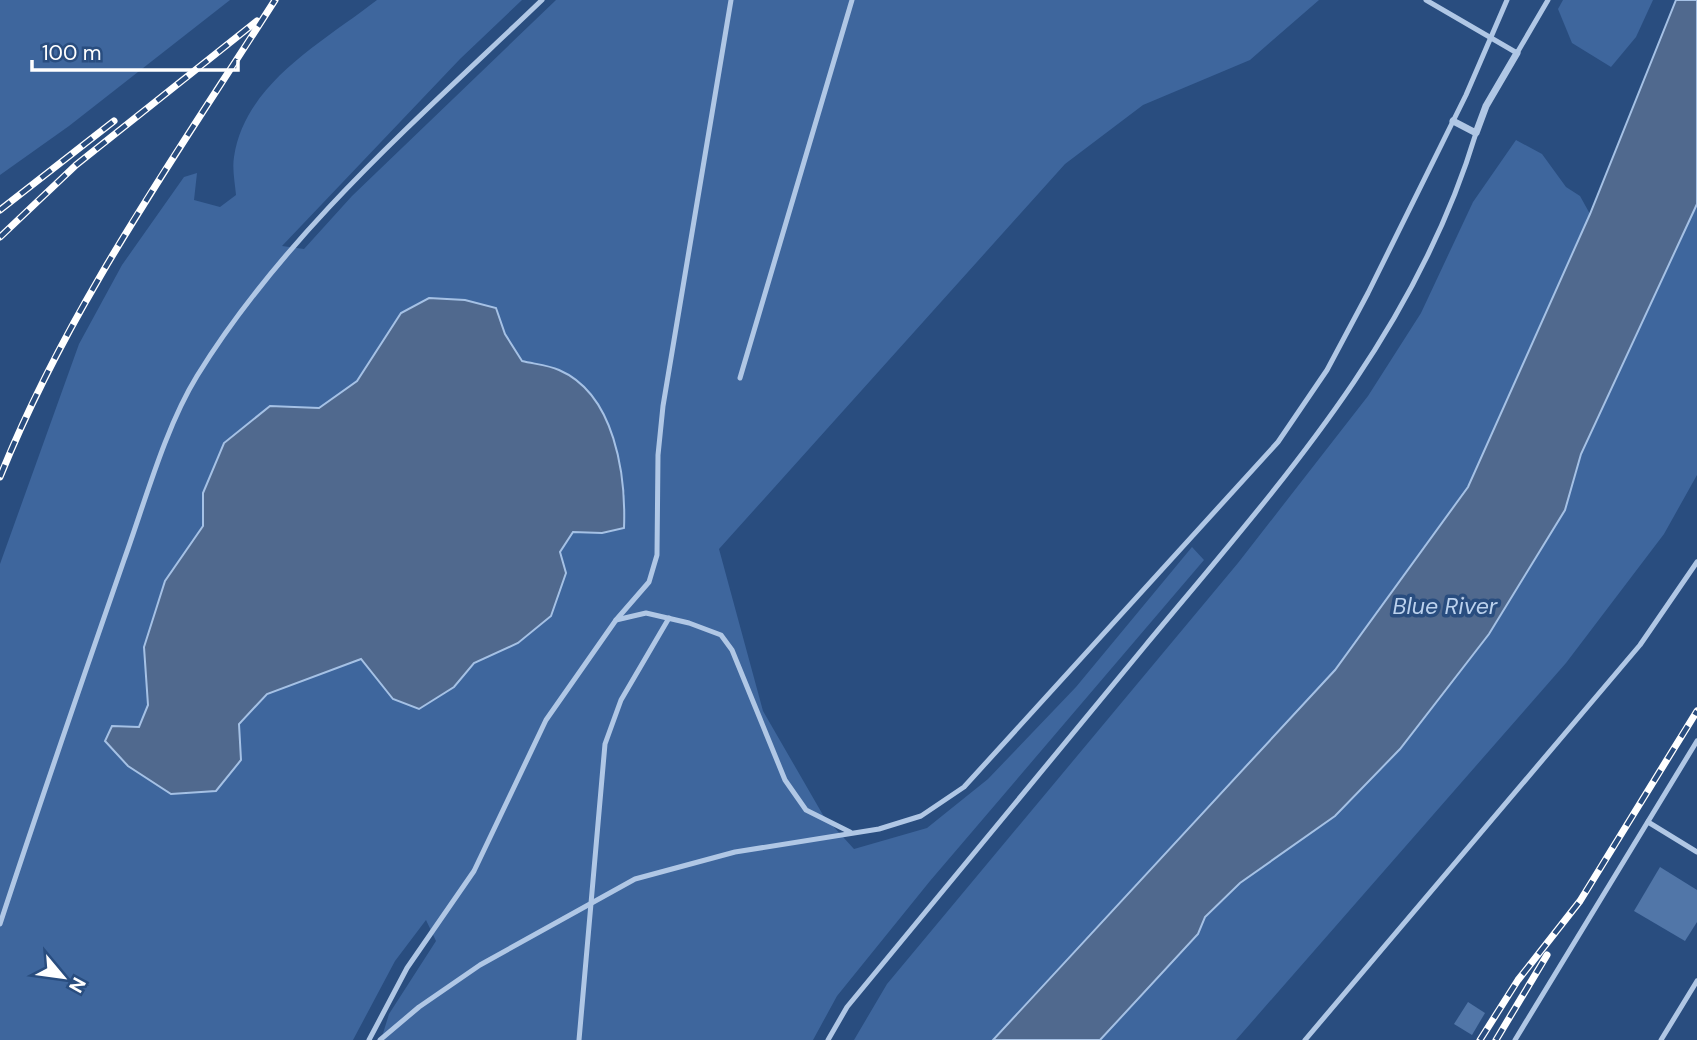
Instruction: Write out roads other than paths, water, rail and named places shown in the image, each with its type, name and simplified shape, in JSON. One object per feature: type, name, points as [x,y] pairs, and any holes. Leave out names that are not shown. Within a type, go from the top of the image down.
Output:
[{"type":"street","points":[[1453,121],[1476,133],[1486,106],[1517,52]]},
{"type":"lane","points":[[0,924],[57,750],[162,456],[195,379],[231,324],[279,263],[399,137],[542,0]]},
{"type":"lane","points":[[369,1040],[378,1018],[407,968],[474,871],[546,720],[616,620],[649,582],[657,555],[658,455],[663,405],[731,0]]},
{"type":"lane","points":[[740,378],[852,0]]},
{"type":"lane","points":[[1426,0],[1517,52],[1548,0]]},
{"type":"lane","points":[[380,1040],[419,1007],[480,965],[635,879],[735,852],[879,829],[920,816],[964,787],[1278,442],[1333,359],[1453,121],[1507,0]]},
{"type":"lane","points":[[828,1040],[847,1007],[1234,539],[1354,386],[1408,299],[1460,184],[1476,133]]},
{"type":"lane","points":[[1305,1040],[1640,645],[1697,562]]},
{"type":"lane","points":[[616,620],[646,614],[721,635],[732,650],[785,780],[806,810],[851,833]]},
{"type":"lane","points":[[579,1040],[605,744],[621,700],[668,618]]},
{"type":"lane","points":[[1516,1040],[1697,741]]},
{"type":"lane","points":[[1648,822],[1697,852]]},
{"type":"lane","points":[[1661,1040],[1697,981]]},
{"type":"water","name":"Blue River","points":[[1676,0],[1697,0],[1697,204],[1581,454],[1565,510],[1489,634],[1400,749],[1335,816],[1240,883],[1205,917],[1198,934],[1100,1040],[993,1040],[1335,670],[1468,487],[1590,214]]},
{"type":"water","points":[[429,298],[465,300],[496,308],[505,334],[522,361],[559,370],[578,382],[593,397],[605,417],[619,461],[623,484],[624,528],[602,533],[573,532],[560,552],[566,573],[551,616],[518,643],[474,663],[454,687],[419,709],[393,699],[361,659],[267,694],[239,724],[241,760],[216,791],[171,794],[128,766],[105,741],[112,726],[139,727],[148,705],[144,647],[165,581],[203,526],[203,493],[224,443],[270,406],[319,408],[357,381],[401,313]]},
{"type":"railway","points":[[0,477],[27,414],[91,292],[126,232],[275,0]]},
{"type":"railway","points":[[0,237],[76,165],[257,21]]},
{"type":"railway","points":[[0,210],[114,121]]},
{"type":"railway","points":[[1480,1040],[1518,980],[1580,901],[1697,711]]},
{"type":"railway","points":[[1496,1040],[1547,955]]}]
